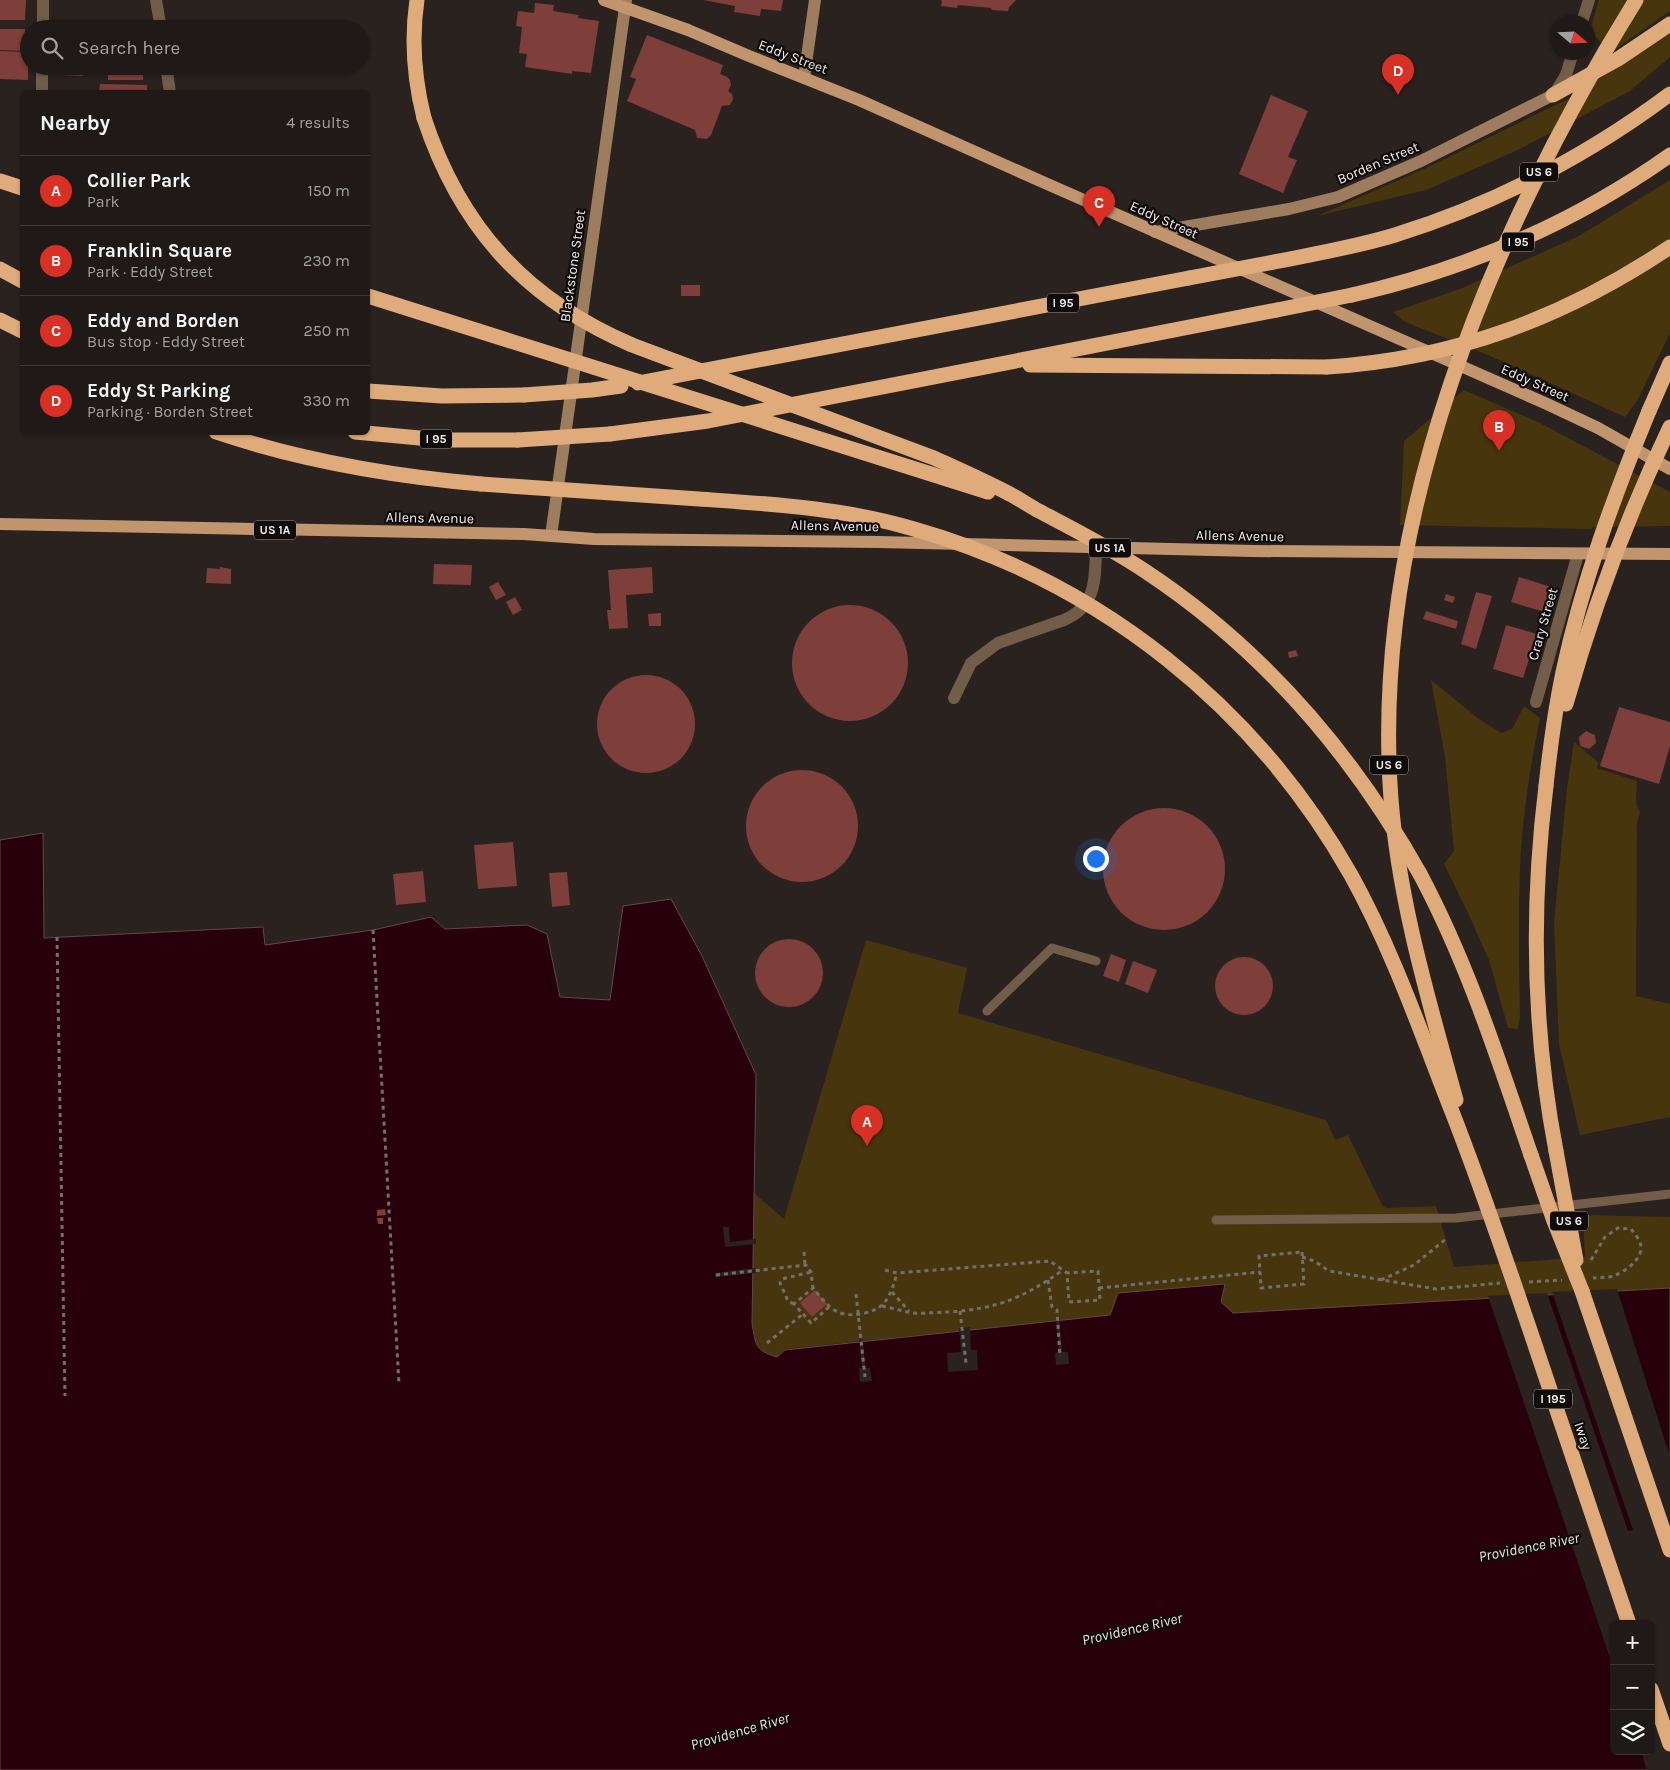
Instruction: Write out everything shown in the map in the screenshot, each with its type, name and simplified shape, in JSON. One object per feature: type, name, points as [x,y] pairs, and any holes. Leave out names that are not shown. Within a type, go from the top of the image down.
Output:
[{"type":"highway","points":[[417,0],[413,29],[415,75],[424,118],[441,165],[478,227],[493,246],[525,279],[558,306],[613,337],[934,458],[1007,493],[1093,539],[1145,571],[1216,623],[1261,664],[1339,749],[1381,808],[1420,874],[1449,930],[1473,988],[1554,1221],[1582,1291],[1670,1550]]},
{"type":"highway","name":"US 6","points":[[1477,1174],[1408,921],[1398,861],[1391,801],[1388,740],[1390,679],[1396,618],[1405,558],[1420,492],[1443,412],[1472,326],[1507,241],[1546,159],[1577,99],[1636,0]]},
{"type":"highway","points":[[1553,95],[1618,59],[1670,24]]},
{"type":"highway","name":"I 95","points":[[370,391],[442,396],[524,395],[621,386],[710,371],[1274,262],[1393,236],[1481,204],[1514,189],[1572,159],[1624,127],[1670,94]]},
{"type":"highway","name":"I 95","points":[[370,433],[441,440],[518,440],[610,434],[708,421],[1352,295],[1435,273],[1522,240],[1605,197],[1670,155]]},
{"type":"highway","points":[[0,181],[20,187]]},
{"type":"highway","points":[[998,365],[1327,367],[1372,364],[1418,356],[1500,334],[1586,297],[1633,271],[1670,247]]},
{"type":"highway","points":[[0,269],[20,280]]},
{"type":"highway","points":[[370,297],[967,484],[1039,511]]},
{"type":"highway","points":[[0,320],[20,330]]},
{"type":"highway","name":"US 6","points":[[1582,1291],[1556,1151],[1543,1065],[1536,944],[1537,884],[1546,786],[1558,701],[1578,614],[1604,528],[1670,363]]},
{"type":"highway","points":[[1546,786],[1571,686],[1604,584],[1638,497],[1670,427]]},
{"type":"highway","points":[[226,435],[289,454],[350,467],[416,477],[481,484],[791,506],[822,509],[882,520],[940,537],[1006,562],[1078,597],[1154,648],[1200,686],[1245,729],[1285,776],[1320,824],[1351,876],[1379,930],[1477,1174]]},
{"type":"highway","name":"Iway","points":[[1477,1174],[1628,1620]]},
{"type":"highway","points":[[1655,1701],[1670,1744]]},
{"type":"main road","name":"Eddy Street","points":[[604,0],[625,4],[874,106],[1547,404],[1625,442],[1670,469]]},
{"type":"main road","name":"Eddy Street","points":[[1625,442],[1670,456]]},
{"type":"main road","name":"Allens Avenue","points":[[0,524],[1253,551],[1670,554]]},
{"type":"street","points":[[43,0],[43,20]]},
{"type":"street","points":[[156,0],[159,20]]},
{"type":"street","points":[[804,78],[815,0]]},
{"type":"street","points":[[1585,15],[1589,0]]},
{"type":"street","name":"Blackstone Street","points":[[551,536],[625,4]]},
{"type":"street","points":[[1553,95],[1566,75],[1571,60]]},
{"type":"street","points":[[42,75],[42,90]]},
{"type":"street","points":[[167,75],[170,90]]},
{"type":"street","name":"Borden Street","points":[[1155,232],[1289,210],[1338,196],[1421,162],[1553,95]]},
{"type":"street","points":[[954,698],[971,663],[998,643],[1072,617],[1085,606],[1093,590],[1096,547]]},
{"type":"street","name":"Crary Street","points":[[1536,702],[1578,554]]},
{"type":"lane","points":[[988,1011],[1052,948],[1096,961]]},
{"type":"lane","points":[[1216,1220],[1456,1218],[1670,1194]]},
{"type":"path","points":[[373,930],[399,1384]]},
{"type":"path","points":[[57,937],[65,1396]]},
{"type":"path","points":[[1380,1280],[1414,1265],[1446,1239]]},
{"type":"path","points":[[804,1252],[805,1265],[811,1272],[813,1288],[829,1306],[839,1313],[858,1315],[875,1311],[882,1306],[892,1292],[897,1274]]},
{"type":"path","points":[[1302,1252],[1304,1284],[1261,1288],[1260,1272],[1259,1256],[1302,1252]]},
{"type":"path","points":[[884,1270],[897,1274],[1050,1261],[1067,1273],[1098,1271],[1100,1300],[1069,1302],[1067,1273]]},
{"type":"path","points":[[716,1275],[805,1265]]},
{"type":"path","points":[[882,1306],[909,1312],[960,1311],[987,1308],[1036,1289],[1063,1270]]},
{"type":"path","points":[[811,1272],[782,1279],[780,1283],[788,1301],[794,1304],[811,1323],[829,1306]]},
{"type":"path","points":[[1099,1288],[1260,1272]]},
{"type":"path","points":[[1048,1280],[1052,1307],[1056,1310],[1060,1357]]},
{"type":"path","points":[[794,1304],[813,1288]]},
{"type":"path","points":[[892,1292],[909,1312]]},
{"type":"path","points":[[856,1294],[865,1377]]},
{"type":"path","points":[[960,1311],[966,1362]]},
{"type":"path","points":[[767,1343],[803,1314]]},
{"type":"shaded area","points":[[1599,0],[1670,0],[1670,11],[1610,53],[1595,36],[1594,15]]},
{"type":"shaded area","points":[[1670,30],[1670,57],[1630,91],[1518,150],[1426,190],[1317,216],[1424,169],[1572,97]]},
{"type":"shaded area","points":[[1670,180],[1670,333],[1637,401],[1625,417],[1488,355],[1405,322],[1393,312],[1460,289],[1579,236]]},
{"type":"shaded area","points":[[1464,390],[1540,423],[1670,492],[1670,526],[1592,527],[1591,529],[1400,525],[1404,441]]},
{"type":"shaded area","points":[[1431,680],[1479,719],[1501,733],[1512,729],[1524,706],[1540,718],[1527,793],[1521,850],[1519,887],[1520,1017],[1518,1029],[1508,1028],[1489,960],[1444,864],[1454,851],[1445,757]]},
{"type":"shaded area","points":[[1574,742],[1598,762],[1597,768],[1637,781],[1636,803],[1640,812],[1637,823],[1636,996],[1670,1004],[1670,1117],[1580,1135],[1559,1044],[1554,923],[1567,788]]},
{"type":"shaded area","points":[[866,940],[967,968],[958,1013],[1326,1120],[1335,1140],[1348,1135],[1382,1205],[1386,1208],[1436,1206],[1454,1267],[1585,1257],[1583,1215],[1670,1217],[1670,1288],[1233,1313],[1221,1302],[1225,1284],[1118,1293],[1111,1315],[785,1349],[777,1357],[765,1353],[755,1344],[752,1323],[754,1193],[784,1219]]},
{"type":"water","name":"Providence River","points":[[43,833],[44,938],[263,927],[265,945],[373,930],[431,917],[445,929],[527,925],[547,934],[560,997],[610,1000],[623,906],[671,899],[702,956],[756,1075],[752,1323],[757,1346],[764,1352],[777,1357],[785,1350],[1110,1315],[1118,1293],[1225,1284],[1221,1302],[1233,1313],[1670,1288],[1670,1770],[0,1770],[0,840]]},
{"type":"pier","points":[[723,1227],[729,1227],[730,1242],[756,1239],[756,1244],[725,1247]]},
{"type":"pier","points":[[756,1268],[756,1273],[715,1277],[715,1273]]},
{"type":"pier","points":[[1617,1289],[1670,1457],[1670,1770],[1647,1770],[1642,1755],[1655,1755],[1655,1620],[1610,1620],[1610,1658],[1488,1296],[1547,1293],[1628,1531],[1633,1530],[1552,1292]]},
{"type":"pier","points":[[1056,1318],[1059,1318],[1062,1352],[1068,1352],[1069,1364],[1056,1365],[1055,1353],[1059,1352]]},
{"type":"pier","points":[[970,1327],[971,1350],[977,1350],[978,1370],[948,1372],[947,1353],[961,1352],[959,1328]]},
{"type":"pier","points":[[859,1339],[863,1339],[865,1368],[870,1368],[872,1381],[860,1382],[859,1368],[862,1368]]},
{"type":"building","points":[[0,0],[26,0],[25,20],[0,20]]},
{"type":"building","points":[[703,0],[783,0],[781,11],[761,9],[760,16],[734,12],[735,6]]},
{"type":"building","points":[[941,0],[1016,0],[1009,7],[1008,11],[958,5],[957,8],[941,6]]},
{"type":"building","points":[[535,3],[554,5],[553,11],[579,15],[578,18],[599,21],[591,73],[572,71],[572,74],[525,67],[527,54],[519,53],[522,27],[516,26],[518,11],[534,13]]},
{"type":"building","points":[[0,29],[20,29],[20,51],[0,50]]},
{"type":"building","points":[[647,35],[723,65],[720,74],[730,80],[731,85],[728,91],[732,94],[733,99],[730,105],[722,106],[711,135],[707,139],[697,138],[695,130],[627,101],[636,79],[630,77]]},
{"type":"building","points":[[0,51],[20,52],[20,75],[28,75],[28,80],[0,79]]},
{"type":"building","points":[[108,75],[143,75],[143,80],[108,80]]},
{"type":"building","points":[[100,84],[147,85],[147,90],[99,90]]},
{"type":"building","points":[[1271,95],[1308,111],[1288,157],[1297,160],[1283,193],[1239,174]]},
{"type":"building","points":[[681,285],[700,285],[700,296],[681,296]]},
{"type":"building","points":[[434,564],[472,565],[471,585],[433,584]]},
{"type":"building","points":[[220,567],[231,569],[231,584],[206,583],[207,568],[220,569]]},
{"type":"building","points":[[652,567],[653,593],[626,595],[628,628],[609,629],[607,610],[611,610],[608,570]]},
{"type":"building","points":[[1519,577],[1558,589],[1551,614],[1511,602]]},
{"type":"building","points":[[498,582],[506,595],[496,600],[489,587]]},
{"type":"building","points":[[1476,592],[1492,596],[1476,649],[1461,644]]},
{"type":"building","points":[[1446,594],[1455,597],[1453,603],[1444,600]]},
{"type":"building","points":[[515,597],[522,610],[513,615],[506,602]]},
{"type":"building","points":[[850,605],[872,610],[891,622],[903,641],[908,663],[903,685],[891,704],[872,716],[850,721],[828,716],[809,704],[797,685],[792,663],[797,641],[809,622],[828,610]]},
{"type":"building","points":[[1426,611],[1458,621],[1456,629],[1423,619]]},
{"type":"building","points":[[661,613],[661,626],[649,626],[648,614]]},
{"type":"building","points":[[1506,625],[1537,634],[1523,678],[1493,669]]},
{"type":"building","points":[[1296,650],[1298,656],[1289,658],[1288,652]]},
{"type":"building","points":[[646,675],[665,678],[681,689],[692,705],[695,724],[692,743],[681,759],[665,770],[646,773],[627,770],[611,759],[600,743],[597,724],[600,705],[611,689],[627,678]]},
{"type":"building","points":[[1619,707],[1670,722],[1670,746],[1659,784],[1600,766]]},
{"type":"building","points":[[1586,731],[1595,735],[1596,743],[1589,749],[1580,746],[1579,737]]},
{"type":"building","points":[[802,770],[823,774],[842,786],[854,805],[858,826],[854,847],[842,866],[823,878],[802,882],[781,878],[762,866],[750,847],[746,826],[750,805],[762,786],[781,774]]},
{"type":"building","points":[[1164,808],[1187,812],[1207,826],[1221,846],[1225,869],[1221,892],[1207,912],[1187,926],[1164,930],[1141,926],[1121,912],[1107,892],[1103,869],[1107,846],[1121,826],[1141,812]]},
{"type":"building","points":[[513,842],[517,886],[478,889],[474,845]]},
{"type":"building","points":[[423,871],[426,902],[396,905],[393,874]]},
{"type":"building","points":[[567,872],[570,905],[552,907],[549,873]]},
{"type":"building","points":[[782,939],[796,939],[808,944],[818,954],[823,966],[823,980],[818,992],[808,1002],[796,1007],[782,1007],[770,1002],[760,992],[755,980],[755,966],[760,954],[770,944]]},
{"type":"building","points":[[1111,954],[1126,960],[1119,982],[1103,976]]},
{"type":"building","points":[[1244,957],[1260,962],[1268,970],[1273,986],[1268,1002],[1260,1010],[1244,1015],[1228,1010],[1220,1002],[1215,986],[1220,970],[1228,962]]},
{"type":"building","points":[[1133,961],[1157,970],[1148,993],[1125,984]]},
{"type":"building","points":[[385,1209],[386,1215],[377,1216],[377,1210]]},
{"type":"building","points":[[377,1218],[383,1218],[383,1224],[378,1224]]},
{"type":"building","points":[[815,1290],[827,1304],[812,1317],[800,1303]]},
{"type":"place","name":"Eddy St Parking","points":[[1398,95]]},
{"type":"place","name":"Eddy and Borden","points":[[1099,227]]},
{"type":"place","name":"Franklin Square","points":[[1499,451]]},
{"type":"place","name":"Collier Park","points":[[867,1146]]}]
